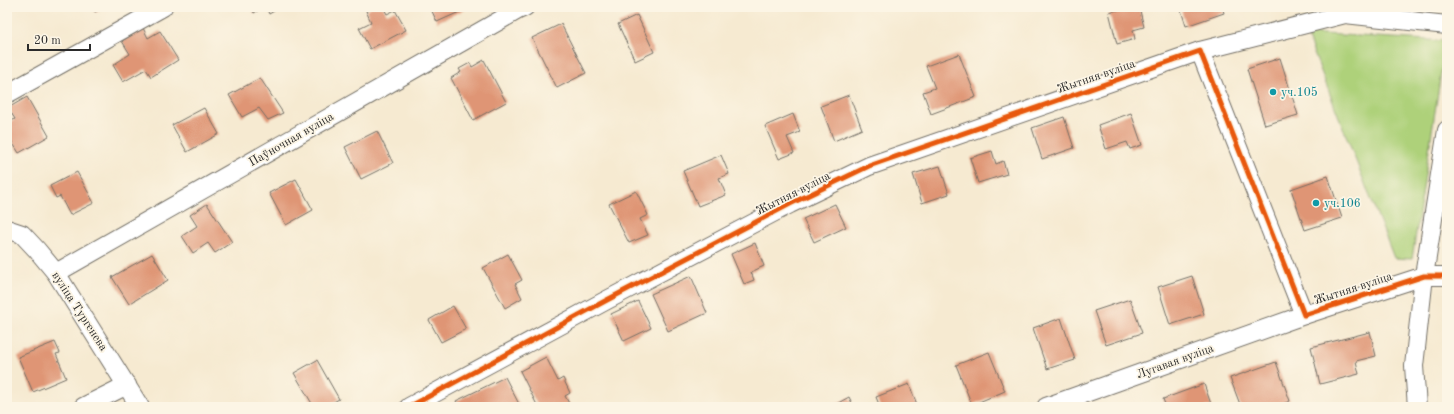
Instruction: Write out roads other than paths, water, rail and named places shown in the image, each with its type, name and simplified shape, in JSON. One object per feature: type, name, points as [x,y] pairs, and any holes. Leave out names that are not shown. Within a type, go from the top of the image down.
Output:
[{"type":"street","points":[[7,94],[163,7]]},
{"type":"street","name":"Паўночная вуліца","points":[[56,273],[511,14],[526,7]]},
{"type":"street","points":[[1200,51],[1345,14],[1447,25]]},
{"type":"street","name":"Жытняя вуліца","points":[[409,407],[607,300],[790,204],[869,166],[1200,51],[1304,314],[1424,276],[1447,276]]},
{"type":"street","points":[[1417,407],[1414,366],[1424,276],[1447,130]]},
{"type":"street","name":"вуліца Тургенева","points":[[7,229],[22,234],[38,250],[56,273],[140,407]]},
{"type":"street","name":"Лугавая вуліца","points":[[1046,407],[1304,314]]},
{"type":"street","points":[[83,407],[127,385]]},
{"type":"place","name":"уч.105","points":[[1273,92]]},
{"type":"place","name":"уч.106","points":[[1316,203]]}]
